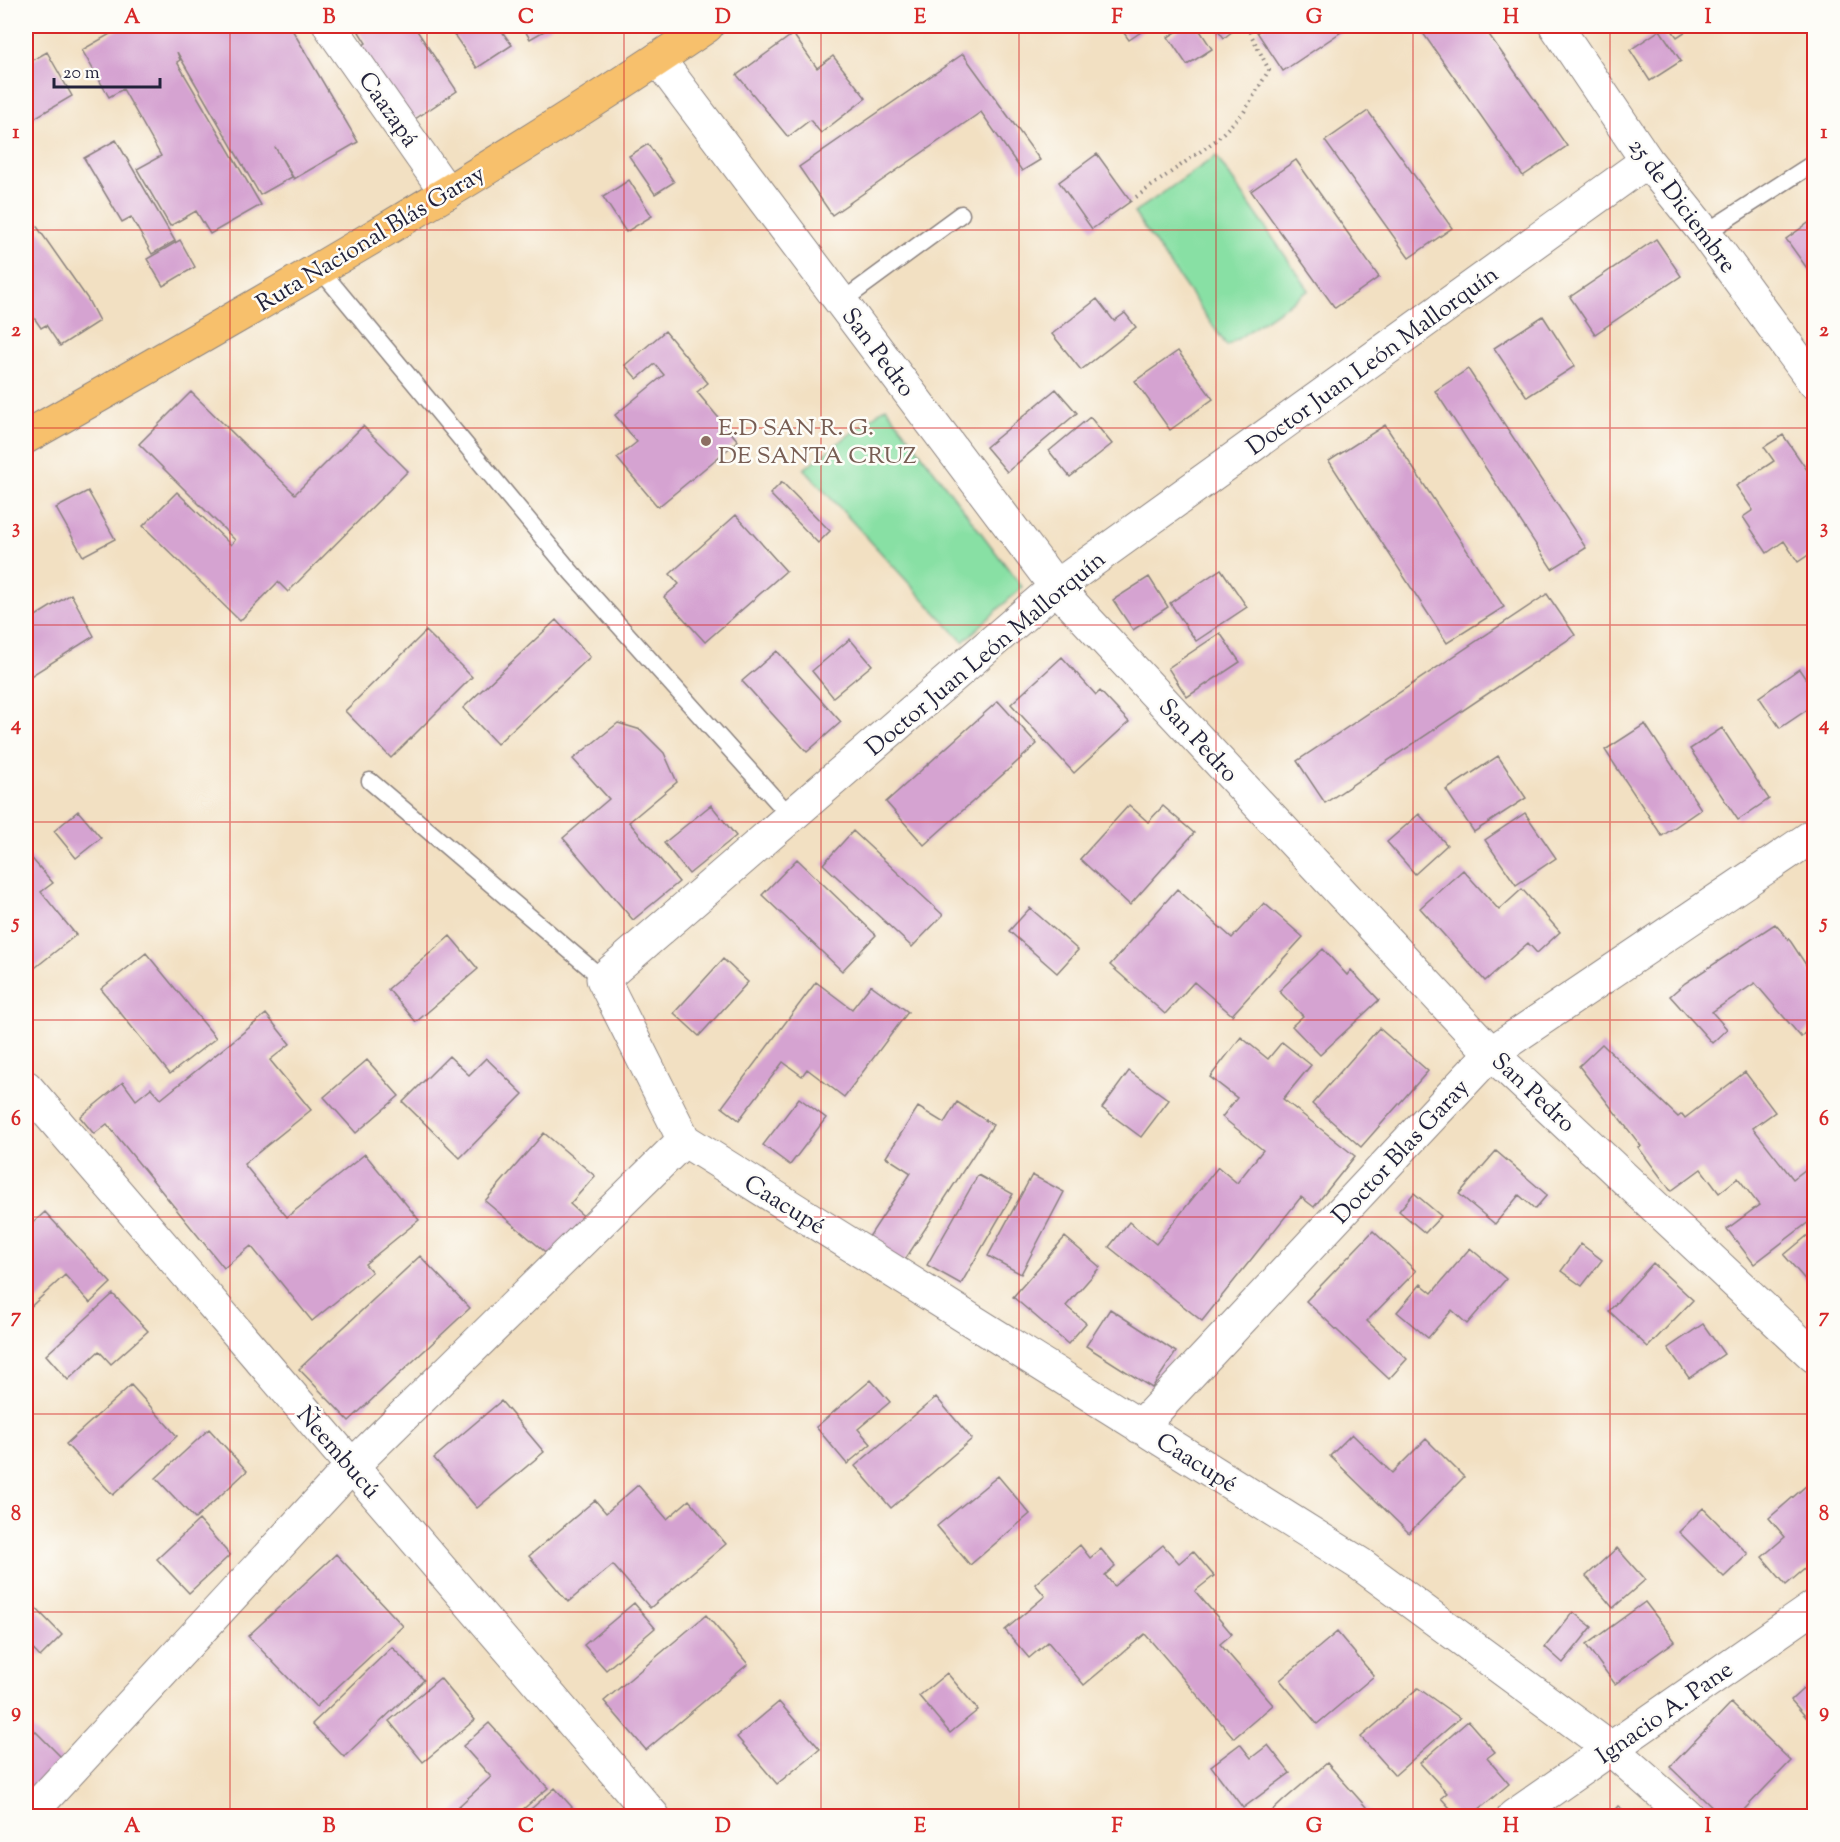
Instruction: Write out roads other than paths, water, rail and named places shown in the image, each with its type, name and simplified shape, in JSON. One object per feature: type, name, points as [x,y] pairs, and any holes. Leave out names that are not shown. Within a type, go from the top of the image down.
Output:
[{"type":"highway","name":"Ruta Nacional Blás Garay","points":[[26,436],[239,316],[447,193],[707,26]]},
{"type":"street","name":"Caazapá","points":[[330,26],[447,193]]},
{"type":"street","name":"25 de Diciembre","points":[[1556,26],[1647,161],[1705,233],[1815,382]]},
{"type":"street","name":"San Pedro","points":[[658,59],[1056,587],[1491,1053],[1815,1356]]},
{"type":"street","name":"Doctor Juan León Mallorquín","points":[[603,980],[1056,587],[1647,161]]},
{"type":"street","name":"Doctor Blas Garay","points":[[1140,1427],[1491,1053],[1815,835]]},
{"type":"street","points":[[28,1816],[351,1466],[684,1140],[603,980]]},
{"type":"street","name":"Ñeembucú","points":[[26,1088],[653,1816]]},
{"type":"street","name":"Caacupé","points":[[684,1140],[1360,1564],[1611,1749],[1687,1816]]},
{"type":"street","name":"Ignacio A. Pane","points":[[1514,1816],[1815,1607]]},
{"type":"lane","points":[[1705,233],[1815,163]]},
{"type":"lane","points":[[841,302],[961,214]]},
{"type":"lane","points":[[319,268],[572,573],[791,817]]},
{"type":"lane","points":[[370,781],[603,980]]},
{"type":"place","name":"E.D SAN R. G. DE SANTA CRUZ","points":[[706,441]]}]
